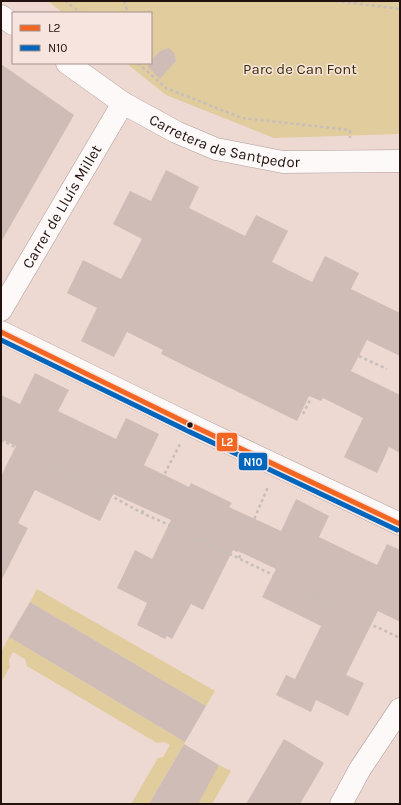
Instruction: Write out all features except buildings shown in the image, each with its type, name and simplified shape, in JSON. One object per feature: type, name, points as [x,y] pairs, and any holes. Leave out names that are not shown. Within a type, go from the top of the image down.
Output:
[{"type":"street","points":[[1,16],[12,23]]},
{"type":"street","name":"Carretera de Santpedor","points":[[68,64],[123,103],[176,132],[216,149],[283,162],[400,161]]},
{"type":"street","name":"Carrer de Lluís Millet","points":[[1,310],[123,103]]},
{"type":"street","points":[[1,332],[400,524]]},
{"type":"street","points":[[341,804],[360,770],[400,709]]},
{"type":"path","points":[[65,1],[80,12]]},
{"type":"path","points":[[124,1],[128,12]]},
{"type":"path","points":[[336,1],[400,9]]},
{"type":"path","points":[[139,64],[166,88],[242,118],[350,130],[352,162]]},
{"type":"path","points":[[359,356],[386,369]]},
{"type":"path","points":[[303,414],[311,398]]},
{"type":"path","points":[[162,479],[190,424]]},
{"type":"path","points":[[1,440],[18,449]]},
{"type":"path","points":[[43,460],[80,479]]},
{"type":"path","points":[[252,524],[277,466]]},
{"type":"path","points":[[104,492],[142,513],[183,531]]},
{"type":"path","points":[[142,513],[149,502]]},
{"type":"path","points":[[197,538],[273,575]]},
{"type":"path","points":[[239,558],[242,549]]},
{"type":"path","points":[[302,589],[337,606]]},
{"type":"path","points":[[368,623],[400,638]]},
{"type":"green space","name":"Parc de Can Font","points":[[48,1],[400,1],[400,134],[274,138],[166,95],[127,64],[152,64],[152,12],[62,12]]},
{"type":"green space","points":[[37,589],[215,691],[206,706],[30,602]]},
{"type":"green space","points":[[9,637],[185,742],[149,804],[131,804],[158,758],[163,757],[170,745],[164,742],[157,743],[27,666],[25,659],[13,652],[9,660],[10,667],[1,682],[1,652]]},
{"type":"green space","points":[[219,765],[231,771],[212,804],[197,804]]},
{"type":"transit line","name":"L2","points":[[1,332],[193,426],[400,524]]},
{"type":"transit line","name":"N10","points":[[1,340],[397,530]]}]
